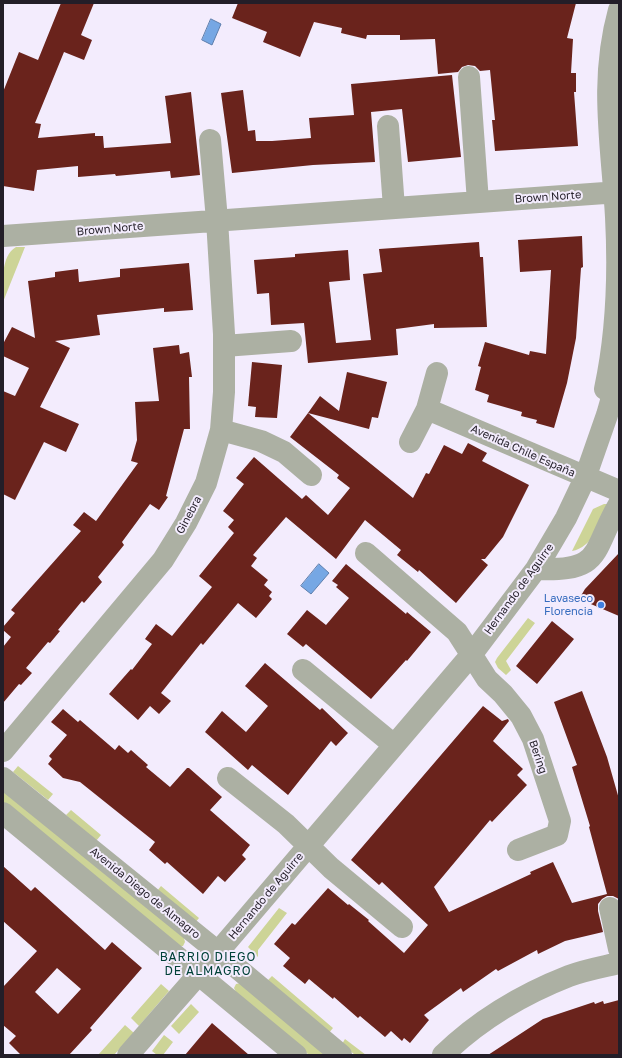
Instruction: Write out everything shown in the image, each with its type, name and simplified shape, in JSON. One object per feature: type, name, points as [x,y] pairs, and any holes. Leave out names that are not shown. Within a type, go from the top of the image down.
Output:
[{"type":"street","name":"Hernando de Aguirre","points":[[591,456],[610,365],[617,272],[616,192],[607,89],[610,50],[619,10]]},
{"type":"street","points":[[469,77],[478,202]]},
{"type":"street","points":[[388,126],[394,208]]},
{"type":"street","points":[[210,140],[217,220]]},
{"type":"street","name":"Brown Norte","points":[[4,238],[217,220],[616,192]]},
{"type":"street","name":"Ginebra","points":[[3,751],[163,560],[186,523],[206,483],[221,430],[224,392],[224,346],[217,220]]},
{"type":"street","points":[[224,346],[291,341]]},
{"type":"street","name":"Hernando de Aguirre","points":[[128,1055],[218,952],[472,654],[536,569],[566,518],[584,478],[607,415],[619,372]]},
{"type":"street","points":[[410,442],[427,409],[437,373]]},
{"type":"street","name":"Avenida Chile España","points":[[427,409],[584,478],[619,491]]},
{"type":"street","points":[[221,430],[261,441],[284,452],[311,475]]},
{"type":"street","points":[[536,569],[562,570],[586,563],[598,549],[619,504]]},
{"type":"street","points":[[366,553],[457,632],[472,654]]},
{"type":"street","name":"Bering","points":[[472,654],[487,680],[503,694],[521,716],[533,739],[560,821],[557,835],[518,850]]},
{"type":"street","points":[[304,670],[394,746]]},
{"type":"street","name":"Avenida Diego de Almagro","points":[[3,778],[218,952],[341,1055]]},
{"type":"street","name":"Hernando de Aguirre","points":[[228,778],[286,824],[331,868],[402,927]]},
{"type":"street","points":[[3,814],[296,1055]]},
{"type":"street","points":[[610,908],[619,949]]},
{"type":"street","points":[[443,1055],[495,1014],[532,992],[570,976],[619,963]]},
{"type":"green space","points":[[16,247],[25,247],[3,302],[5,264],[7,257]]},
{"type":"green space","points":[[604,504],[612,504],[596,533],[585,545],[572,551],[593,509]]},
{"type":"green space","points":[[528,618],[535,623],[506,661],[511,670],[506,675],[498,668],[495,662]]},
{"type":"green space","points":[[18,766],[53,794],[48,800],[13,772]]},
{"type":"green space","points":[[3,788],[184,938],[185,942],[183,946],[179,946],[3,802]]},
{"type":"green space","points":[[71,810],[101,835],[96,841],[66,815]]},
{"type":"green space","points":[[161,886],[199,918],[195,923],[157,891]]},
{"type":"green space","points":[[279,908],[287,913],[258,950],[258,957],[248,947]]},
{"type":"green space","points":[[272,976],[333,1028],[328,1034],[267,981]]},
{"type":"green space","points":[[241,983],[326,1055],[309,1055],[237,994],[234,988],[236,984]]},
{"type":"green space","points":[[161,984],[169,991],[139,1026],[131,1018]]},
{"type":"green space","points":[[191,1004],[199,1012],[179,1034],[171,1026]]},
{"type":"green space","points":[[125,1025],[134,1033],[114,1055],[98,1055]]},
{"type":"green space","points":[[164,1035],[173,1042],[163,1055],[157,1055],[152,1051]]},
{"type":"green space","points":[[345,1039],[366,1055],[355,1055],[342,1044]]},
{"type":"water","points":[[211,19],[221,24],[212,45],[202,40]]},
{"type":"water","points":[[319,564],[329,573],[311,594],[301,586]]},
{"type":"building","points":[[61,3],[94,3],[81,35],[92,40],[84,60],[64,52],[35,123],[41,124],[38,138],[95,133],[95,136],[103,136],[104,148],[171,143],[165,96],[191,92],[200,175],[171,178],[170,171],[116,176],[115,174],[78,177],[78,166],[37,170],[34,191],[3,186],[3,92],[19,52],[38,60]]},
{"type":"building","points":[[238,3],[576,3],[567,38],[573,39],[571,73],[576,73],[576,92],[574,92],[578,146],[495,151],[492,120],[495,120],[490,70],[480,71],[475,66],[468,65],[462,67],[458,72],[438,74],[435,39],[400,40],[400,35],[367,35],[366,39],[341,33],[342,28],[314,22],[300,57],[263,42],[267,32],[232,18]]},
{"type":"building","points":[[452,75],[461,157],[408,162],[402,109],[371,112],[375,162],[313,165],[232,173],[221,93],[243,90],[248,131],[255,130],[256,141],[311,138],[309,118],[354,115],[351,84]]},
{"type":"building","points":[[582,236],[583,267],[581,268],[576,338],[567,383],[554,428],[536,423],[537,420],[521,416],[522,412],[487,402],[489,395],[475,390],[481,367],[478,366],[485,342],[529,355],[530,351],[546,354],[551,270],[520,272],[518,240]]},
{"type":"building","points":[[479,242],[480,257],[483,257],[487,327],[434,328],[434,324],[396,329],[398,355],[308,363],[304,323],[271,325],[269,293],[257,294],[254,260],[295,257],[295,254],[348,250],[350,280],[329,282],[336,343],[371,340],[363,274],[382,272],[379,249]]},
{"type":"building","points":[[189,263],[193,310],[164,312],[164,308],[97,315],[100,335],[55,341],[70,348],[40,407],[79,424],[66,452],[44,442],[15,500],[3,494],[3,391],[15,396],[29,368],[3,356],[3,344],[12,327],[35,338],[28,281],[55,277],[55,272],[78,269],[79,282],[120,277],[120,269]]},
{"type":"building","points":[[179,345],[180,354],[189,352],[192,377],[189,377],[190,429],[184,429],[166,496],[168,497],[159,510],[150,504],[122,542],[124,545],[98,577],[102,582],[84,603],[82,601],[58,630],[60,631],[50,643],[48,642],[26,668],[32,673],[21,685],[19,684],[3,703],[3,647],[11,637],[3,630],[3,627],[15,613],[11,610],[81,531],[73,525],[84,512],[96,521],[138,463],[131,461],[137,440],[135,402],[159,401],[153,348]]},
{"type":"building","points":[[252,362],[282,365],[277,418],[255,417],[256,407],[248,406]]},
{"type":"building","points":[[347,372],[387,382],[378,418],[372,417],[369,429],[308,413],[320,396],[339,411]]},
{"type":"building","points":[[308,413],[413,498],[426,473],[429,474],[444,445],[462,454],[468,443],[487,453],[482,461],[529,485],[503,537],[485,559],[481,559],[488,565],[456,603],[419,570],[418,572],[397,555],[401,550],[365,520],[336,559],[286,517],[253,555],[257,558],[251,566],[268,580],[264,585],[272,592],[269,596],[272,599],[256,618],[238,603],[203,645],[201,643],[161,693],[171,701],[159,714],[150,706],[138,720],[109,694],[131,669],[132,670],[152,644],[145,639],[156,624],[172,636],[212,587],[199,576],[234,533],[228,527],[234,520],[223,511],[244,484],[236,478],[254,457],[302,499],[306,495],[328,515],[350,488],[337,478],[339,475],[290,437]]},
{"type":"building","points":[[619,553],[619,616],[579,599],[585,589]]},
{"type":"building","points":[[346,564],[406,614],[407,612],[431,632],[407,661],[406,660],[371,699],[306,644],[303,647],[287,634],[307,610],[326,625],[349,598],[336,587],[338,585],[332,581]]},
{"type":"building","points":[[552,621],[574,639],[537,684],[516,666]]},
{"type":"building","points":[[265,663],[320,710],[322,708],[348,733],[336,746],[331,741],[288,795],[252,765],[248,770],[205,732],[222,711],[246,732],[268,706],[245,686]]},
{"type":"building","points":[[582,691],[607,757],[619,799],[619,899],[613,896],[607,896],[598,904],[598,911],[603,932],[565,941],[538,954],[537,950],[498,971],[496,969],[463,992],[461,988],[424,1015],[429,1020],[410,1043],[404,1038],[402,1041],[391,1031],[385,1037],[360,1016],[358,1018],[334,997],[333,999],[309,979],[305,984],[283,966],[290,958],[274,944],[292,923],[295,925],[328,888],[369,920],[368,921],[404,953],[428,925],[382,882],[379,885],[351,860],[483,706],[502,721],[508,719],[509,721],[493,741],[523,769],[517,775],[527,785],[492,822],[490,820],[434,887],[449,912],[531,874],[530,872],[553,862],[572,903],[607,894],[589,827],[590,826],[572,767],[577,765],[554,702]]},
{"type":"building","points":[[63,709],[78,722],[80,720],[115,750],[119,745],[128,753],[131,750],[148,765],[146,767],[170,787],[187,768],[189,768],[222,797],[210,810],[250,845],[242,855],[246,859],[225,882],[218,876],[203,894],[167,862],[165,864],[149,850],[155,842],[80,782],[63,778],[48,764],[52,759],[49,756],[67,735],[51,722]]},
{"type":"building","points":[[3,866],[31,891],[35,887],[105,950],[112,942],[142,968],[90,1028],[92,1030],[69,1055],[21,1055],[9,1043],[16,1036],[3,1025],[3,987],[37,951],[3,921]],"holes":[[[57,968],[81,989],[58,1014],[35,992]]]},
{"type":"building","points":[[619,1000],[619,1055],[488,1055],[543,1019],[594,1002],[595,1004],[603,1001],[604,1004]]},
{"type":"building","points":[[212,1023],[249,1055],[185,1055]]},
{"type":"place","name":"Lavaseco Florencia","points":[[601,605]]},
{"type":"district","name":"BARRIO DIEGO DE ALMAGRO","points":[[208,964]]}]
